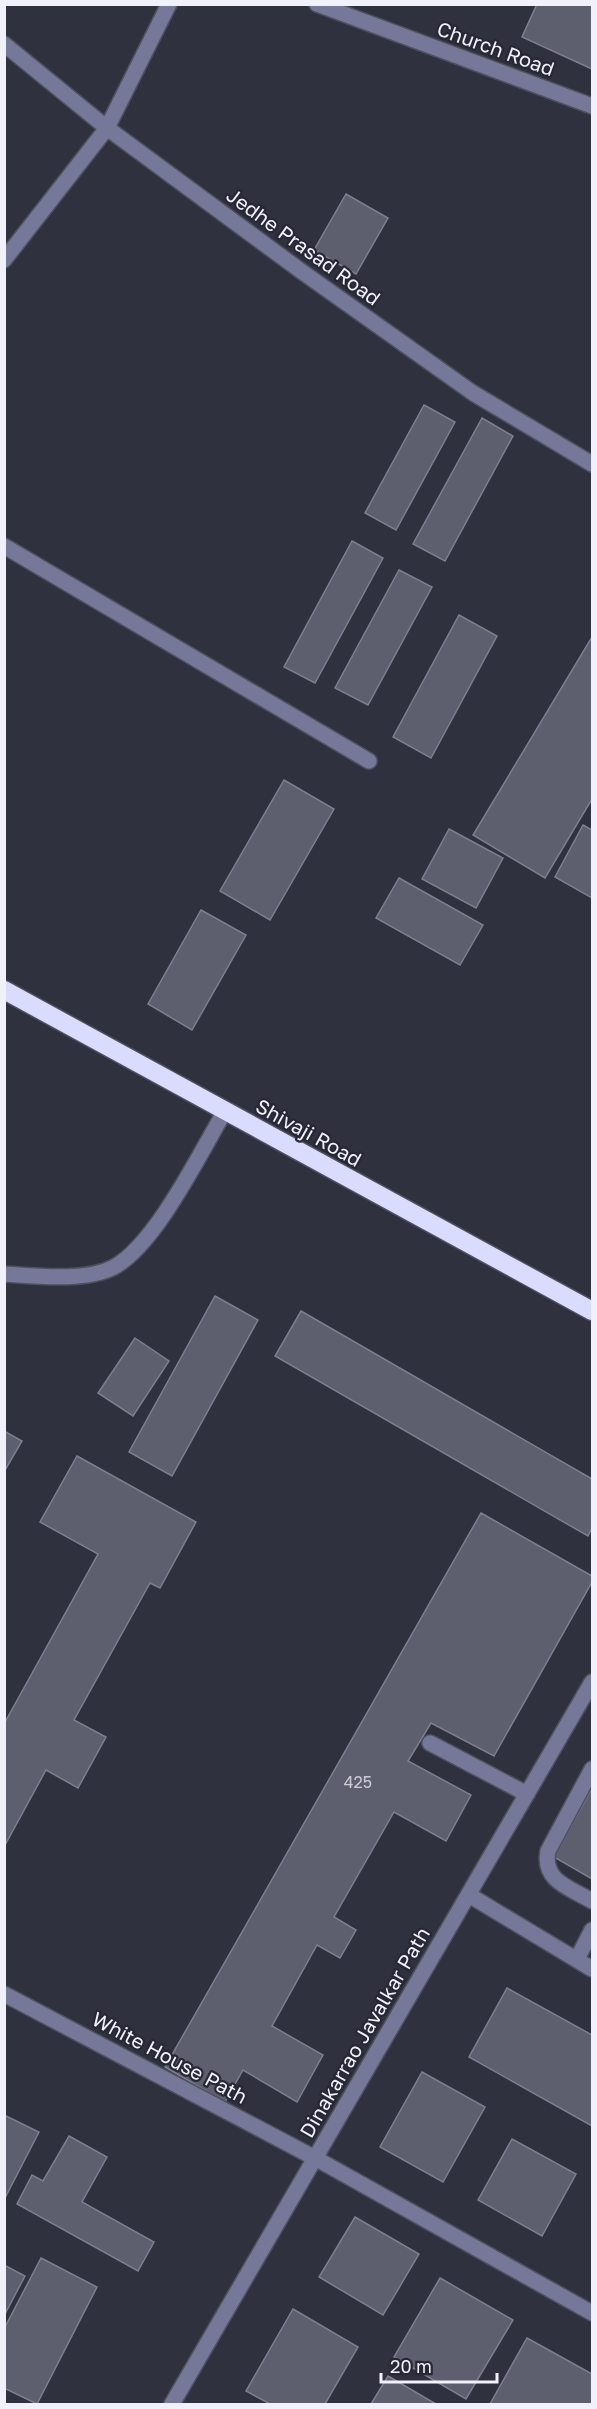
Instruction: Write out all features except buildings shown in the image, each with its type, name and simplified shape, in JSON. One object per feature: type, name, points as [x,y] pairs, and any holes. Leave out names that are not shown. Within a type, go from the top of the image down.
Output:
[{"type":"highway","name":"Shivaji Road","points":[[4,990],[592,1311]]},
{"type":"street","points":[[4,260],[107,128],[169,4]]},
{"type":"street","name":"Church Road","points":[[317,4],[592,106]]},
{"type":"street","name":"Jedhe Prasad Road","points":[[4,44],[107,128],[300,272],[472,393],[592,464]]},
{"type":"street","points":[[4,546],[369,761]]},
{"type":"street","points":[[4,1274],[67,1278],[114,1268],[152,1234],[225,1111]]},
{"type":"street","name":"Dinakarrao Javalkar Path","points":[[172,2404],[592,1682]]},
{"type":"street","points":[[430,1743],[527,1794]]},
{"type":"street","points":[[592,1769],[548,1851],[545,1864],[551,1876],[592,1901]]},
{"type":"street","points":[[469,1895],[592,1969]]},
{"type":"street","points":[[577,1959],[592,1930]]},
{"type":"street","name":"White House Path","points":[[4,1994],[315,2158],[592,2313]]}]
